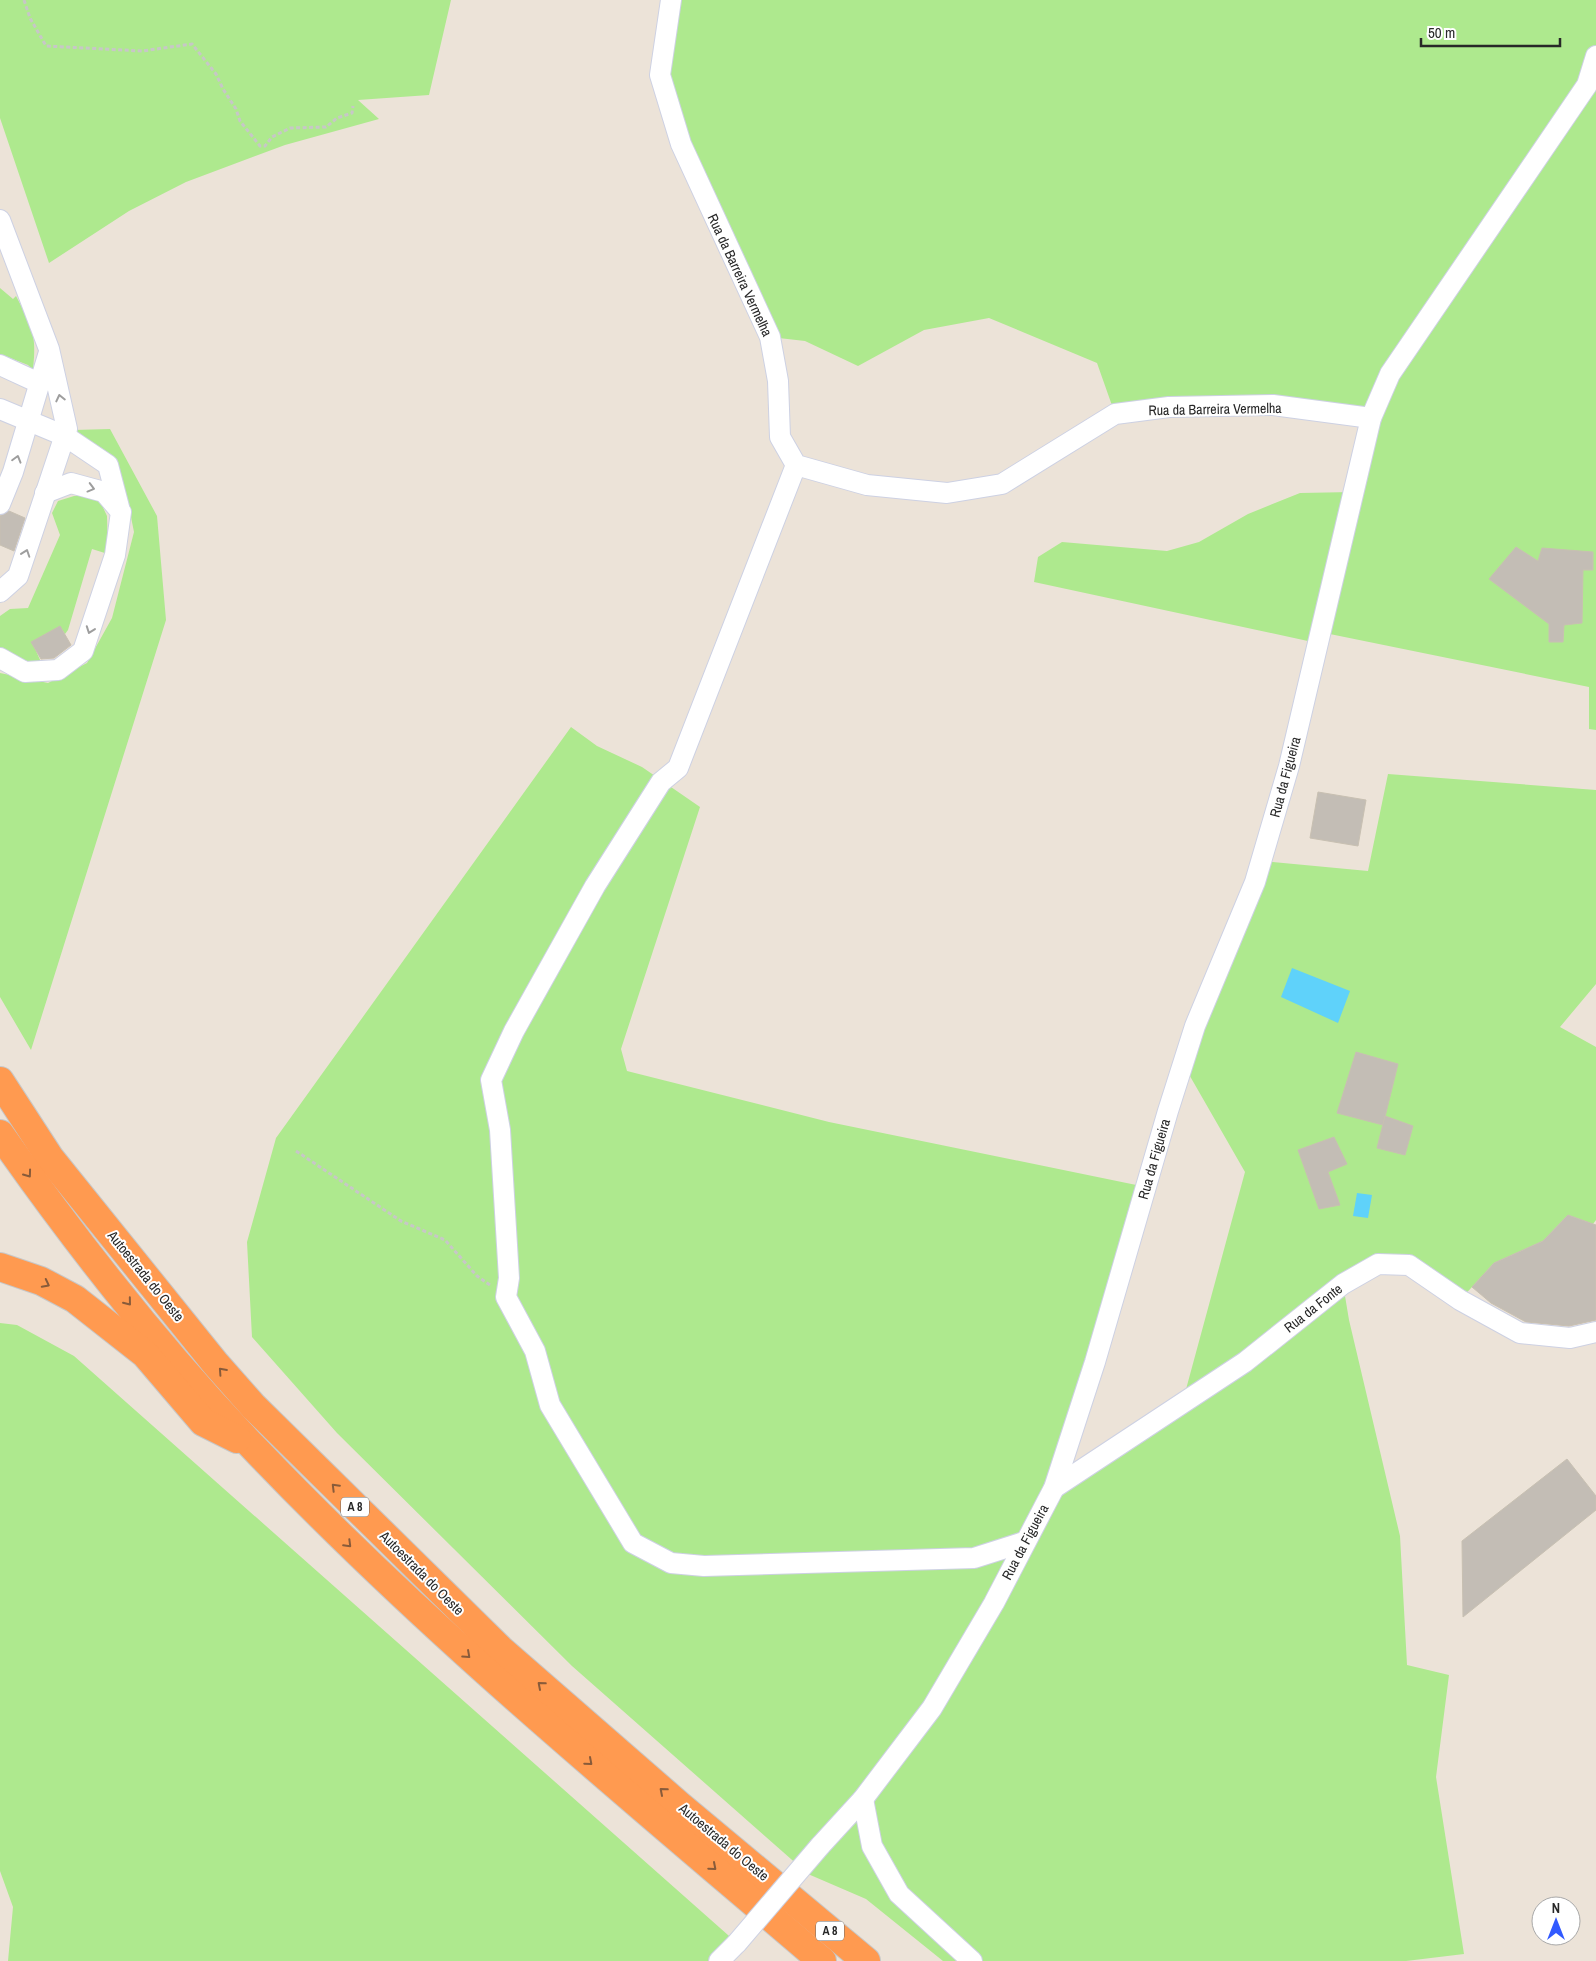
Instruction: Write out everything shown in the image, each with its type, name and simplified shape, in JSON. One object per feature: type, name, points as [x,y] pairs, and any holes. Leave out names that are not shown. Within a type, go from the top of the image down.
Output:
[{"type":"highway","points":[[0,1062],[24,1119]]},
{"type":"highway","name":"Autoestrada do Oeste","points":[[0,1080],[50,1158],[215,1363],[253,1406],[500,1649],[679,1805],[866,1961]]},
{"type":"highway","name":"Autoestrada do Oeste","points":[[0,1134],[76,1238],[143,1320],[252,1447],[371,1567],[487,1673],[822,1961]]},
{"type":"highway","points":[[0,1266],[41,1281],[75,1299],[145,1354],[203,1422],[252,1447]]},
{"type":"street","name":"Rua da Barreira Vermelha","points":[[671,0],[660,75],[681,144],[770,337],[778,381],[780,437],[796,465],[867,485],[946,493],[1002,484],[1115,414],[1169,407],[1273,404],[1371,418]]},
{"type":"street","name":"Rua da Figueira","points":[[720,1961],[863,1799],[932,1708],[994,1603],[1024,1542],[1054,1488],[1095,1362],[1168,1111],[1195,1026],[1256,882],[1289,766],[1371,418],[1390,374],[1587,85],[1596,56]]},
{"type":"street","points":[[0,220],[50,349],[67,429],[18,576],[0,592]]},
{"type":"street","points":[[0,267],[20,273]]},
{"type":"street","points":[[0,504],[14,472],[50,349]]},
{"type":"street","points":[[0,365],[40,383]]},
{"type":"street","points":[[0,409],[65,436],[108,465],[121,512],[115,555],[83,651],[58,670],[25,672],[0,658]]},
{"type":"street","points":[[796,465],[678,768],[661,782],[595,886],[514,1031],[492,1080],[500,1130],[509,1278],[506,1298],[535,1351],[550,1405],[633,1543],[671,1563],[704,1566],[974,1558],[1024,1542]]},
{"type":"street","points":[[45,493],[71,483],[104,492],[121,512]]},
{"type":"street","name":"Rua da Fonte","points":[[1054,1488],[1245,1362],[1343,1284],[1378,1264],[1409,1265],[1460,1300],[1520,1333],[1570,1338],[1596,1332]]},
{"type":"street","points":[[863,1799],[872,1846],[899,1894],[972,1961]]},
{"type":"path","points":[[24,0],[30,18],[46,46],[142,51],[192,44],[216,74],[223,90],[236,108],[240,122],[260,146],[265,146],[272,136],[290,128],[326,127],[337,118],[352,113],[353,106]]},
{"type":"path","points":[[296,1152],[401,1221],[445,1240],[477,1276],[506,1298]]},
{"type":"green space","points":[[0,0],[451,0],[429,95],[358,100],[379,119],[285,145],[186,182],[129,211],[49,263],[0,118]]},
{"type":"green space","points":[[671,0],[1596,0],[1596,730],[1589,729],[1589,687],[1320,632],[1317,643],[1034,582],[1038,557],[1062,542],[1167,551],[1199,542],[1248,514],[1300,493],[1353,492],[1371,419],[1273,405],[1115,414],[1097,363],[989,318],[924,330],[858,366],[805,341],[770,337],[660,75]]},
{"type":"green space","points":[[0,288],[13,299],[16,296],[32,331],[34,339],[33,370],[28,365],[0,354]]},
{"type":"green space","points":[[110,429],[157,516],[166,620],[31,1050],[0,997],[0,673],[48,683],[87,663],[112,618],[134,532],[128,502],[73,430]]},
{"type":"green space","points":[[74,496],[87,496],[100,501],[107,516],[108,554],[92,549],[68,630],[65,634],[61,628],[32,642],[41,662],[23,662],[0,652],[0,616],[10,609],[28,608],[60,535],[52,513],[58,501]]},
{"type":"green space","points":[[571,727],[597,746],[642,767],[700,807],[621,1049],[627,1071],[829,1122],[1146,1187],[1054,1487],[1182,1404],[1245,1172],[1183,1064],[1262,861],[1368,871],[1388,774],[1596,790],[1596,984],[1560,1027],[1596,1047],[1596,1220],[1593,1224],[1568,1215],[1543,1241],[1494,1263],[1460,1300],[1409,1265],[1343,1284],[1349,1320],[1400,1536],[1407,1665],[1449,1675],[1436,1777],[1464,1954],[1406,1961],[943,1961],[866,1899],[808,1874],[572,1666],[337,1433],[252,1337],[247,1242],[276,1138]]},
{"type":"green space","points":[[0,1323],[17,1325],[74,1356],[737,1943],[719,1961],[8,1961],[13,1907],[0,1871]]},
{"type":"water","points":[[1292,968],[1350,991],[1338,1023],[1281,997]]},
{"type":"water","points":[[1357,1193],[1372,1195],[1368,1218],[1353,1216]]},
{"type":"building","points":[[9,511],[25,518],[14,551],[0,545],[0,516]]},
{"type":"building","points":[[1516,547],[1538,561],[1542,548],[1593,552],[1593,570],[1583,570],[1582,623],[1564,625],[1563,642],[1549,642],[1549,624],[1489,579]]},
{"type":"building","points":[[60,626],[71,645],[54,658],[41,659],[31,642]]},
{"type":"building","points":[[1318,792],[1366,800],[1358,846],[1310,838]]},
{"type":"building","points":[[1356,1052],[1398,1064],[1383,1125],[1337,1113]]},
{"type":"building","points":[[1385,1116],[1413,1126],[1405,1155],[1377,1148]]},
{"type":"building","points":[[1334,1137],[1347,1164],[1328,1172],[1340,1205],[1319,1209],[1298,1150]]},
{"type":"building","points":[[1568,1215],[1596,1225],[1596,1320],[1569,1326],[1526,1322],[1491,1303],[1472,1287],[1494,1263],[1543,1241]]},
{"type":"building","points":[[1567,1459],[1596,1496],[1596,1510],[1463,1617],[1462,1541]]}]
